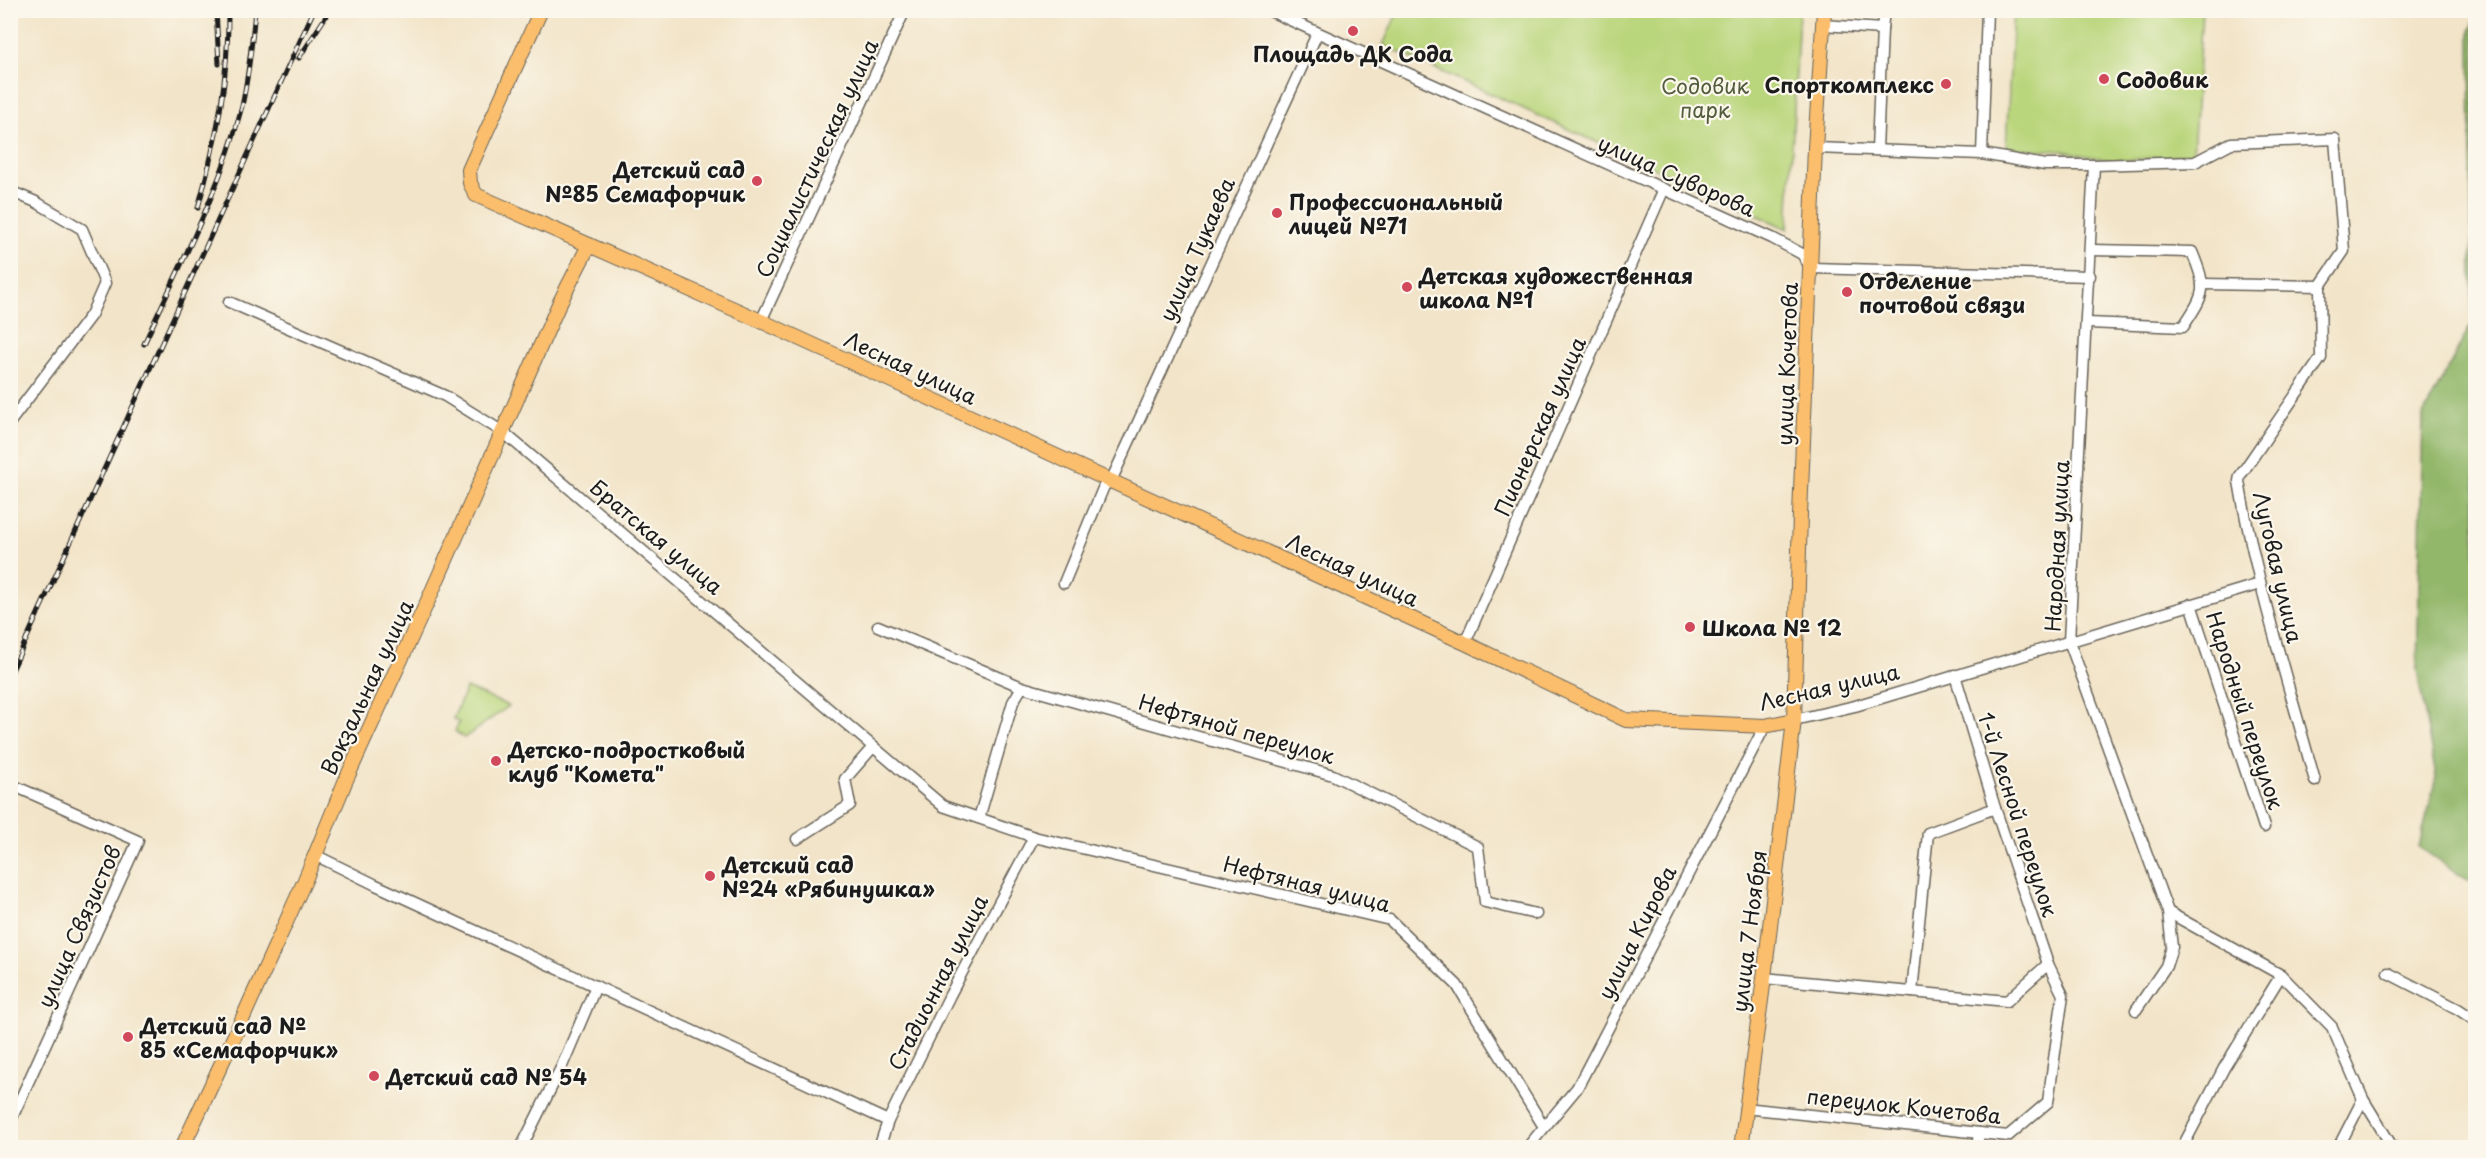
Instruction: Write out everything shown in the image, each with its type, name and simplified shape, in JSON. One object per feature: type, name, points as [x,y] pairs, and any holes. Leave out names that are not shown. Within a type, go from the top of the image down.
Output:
[{"type":"main road","name":"Лесная улица","points":[[541,10],[469,170],[470,183],[476,195],[761,321],[1465,643],[1626,720],[1765,726],[1794,720]]},
{"type":"main road","name":"улица Кочетова","points":[[1794,720],[1811,268],[1807,248],[1824,10]]},
{"type":"main road","name":"Вокзальная улица","points":[[182,1148],[241,1022],[345,782],[559,304],[590,245]]},
{"type":"main road","name":"улица 7 Ноября","points":[[1741,1148],[1764,978],[1794,720]]},
{"type":"street","name":"Социалистическая улица","points":[[761,321],[905,10]]},
{"type":"street","name":"улица Суворова","points":[[1268,10],[1663,191],[1807,248]]},
{"type":"street","points":[[1877,150],[1884,10]]},
{"type":"street","points":[[1982,154],[1987,10]]},
{"type":"street","points":[[1823,25],[1882,29]]},
{"type":"street","name":"улица Тукаева","points":[[1064,583],[1104,486],[1111,482],[1317,34]]},
{"type":"street","points":[[1815,148],[1982,154],[2045,165],[2094,165],[2195,162],[2231,143],[2336,139],[2344,251],[2320,286],[2202,284]]},
{"type":"street","name":"Народная улица","points":[[2094,165],[2088,323],[2070,641],[2168,912],[2172,947],[2166,966],[2136,1010]]},
{"type":"street","points":[[10,190],[36,202],[82,230],[105,283],[91,315],[10,422]]},
{"type":"street","name":"Пионерская улица","points":[[1465,643],[1663,191]]},
{"type":"street","points":[[2088,323],[2183,327],[2202,297],[2202,275],[2192,252],[2091,250]]},
{"type":"street","points":[[1811,268],[2090,276]]},
{"type":"street","name":"Луговая улица","points":[[2315,781],[2247,532],[2240,476],[2321,358],[2320,286]]},
{"type":"street","name":"Братская улица","points":[[229,302],[445,396],[503,432],[943,806],[1034,837]]},
{"type":"street","name":"Лесная улица","points":[[1794,720],[1855,706],[2260,584]]},
{"type":"street","name":"Народный переулок","points":[[2191,604],[2264,827]]},
{"type":"street","name":"Нефтяной переулок","points":[[878,626],[1022,687],[1333,775],[1478,847],[1485,902],[1536,915]]},
{"type":"street","name":"1-й Лесной переулок","points":[[1955,675],[1995,808],[2048,964]]},
{"type":"street","points":[[979,818],[1013,702],[1022,687]]},
{"type":"street","name":"улица Кирова","points":[[1527,1148],[1576,1088],[1765,726]]},
{"type":"street","points":[[797,838],[850,805],[845,779],[873,747]]},
{"type":"street","name":"улица Связистов","points":[[10,784],[138,841],[10,1122]]},
{"type":"street","points":[[1912,992],[1928,833],[1995,808]]},
{"type":"street","name":"Нефтяная улица","points":[[1034,837],[1390,920],[1457,985],[1544,1127]]},
{"type":"street","name":"Стадионная улица","points":[[879,1148],[888,1121],[1034,837]]},
{"type":"street","points":[[315,855],[888,1121]]},
{"type":"street","points":[[2168,912],[2281,975],[2332,1027],[2363,1100],[2393,1148]]},
{"type":"street","points":[[1764,978],[2007,1001],[2048,964]]},
{"type":"street","name":"переулок Кочетова","points":[[1745,1108],[2008,1136],[2048,1102],[2063,995],[2048,964]]},
{"type":"street","points":[[2388,973],[2458,1009],[2475,1021]]},
{"type":"street","points":[[2182,1148],[2224,1068],[2281,975]]},
{"type":"street","points":[[521,1148],[562,1066],[596,986]]},
{"type":"street","points":[[2338,1148],[2363,1100]]},
{"type":"street","points":[[1977,1148],[1979,1133]]},
{"type":"green space","name":"Содовик парк","points":[[1398,11],[1799,11],[1788,229],[1383,45]]},
{"type":"green space","name":"Содовик","points":[[2013,11],[2202,11],[2193,155],[2113,161],[2063,151],[2006,148]]},
{"type":"green space","points":[[2475,20],[2475,885],[2419,847],[2436,777],[2417,670],[2423,415],[2472,323],[2470,31]]},
{"type":"green space","points":[[466,688],[509,706],[464,738],[455,731],[459,722],[453,719]]},
{"type":"railway","points":[[216,10],[219,64]]},
{"type":"railway","points":[[198,208],[224,85],[228,10]]},
{"type":"railway","points":[[144,344],[211,197],[233,137],[247,82],[255,10]]},
{"type":"railway","points":[[10,675],[314,10]]},
{"type":"railway","points":[[299,58],[330,10]]},
{"type":"place","name":"Площадь ДК Сода","points":[[1353,31]]},
{"type":"place","name":"Содовик","points":[[2104,79]]},
{"type":"place","name":"Спорткомплекс","points":[[1946,84]]},
{"type":"place","name":"Детский сад №85 Семафорчик","points":[[757,181]]},
{"type":"place","name":"Профессиональный лицей №71","points":[[1277,213]]},
{"type":"place","name":"Детская художественная школа №1","points":[[1407,287]]},
{"type":"place","name":"Отделение почтовой связи","points":[[1847,292]]},
{"type":"place","name":"Школа № 12","points":[[1690,627]]},
{"type":"place","name":"Детско-подростковый клуб \"Комета\"","points":[[496,761]]},
{"type":"place","name":"Детский сад №24 «Рябинушка»","points":[[710,876]]},
{"type":"place","name":"Детский сад № 85 «Семафорчик»","points":[[128,1037]]},
{"type":"place","name":"Детский сад № 54","points":[[374,1076]]}]
